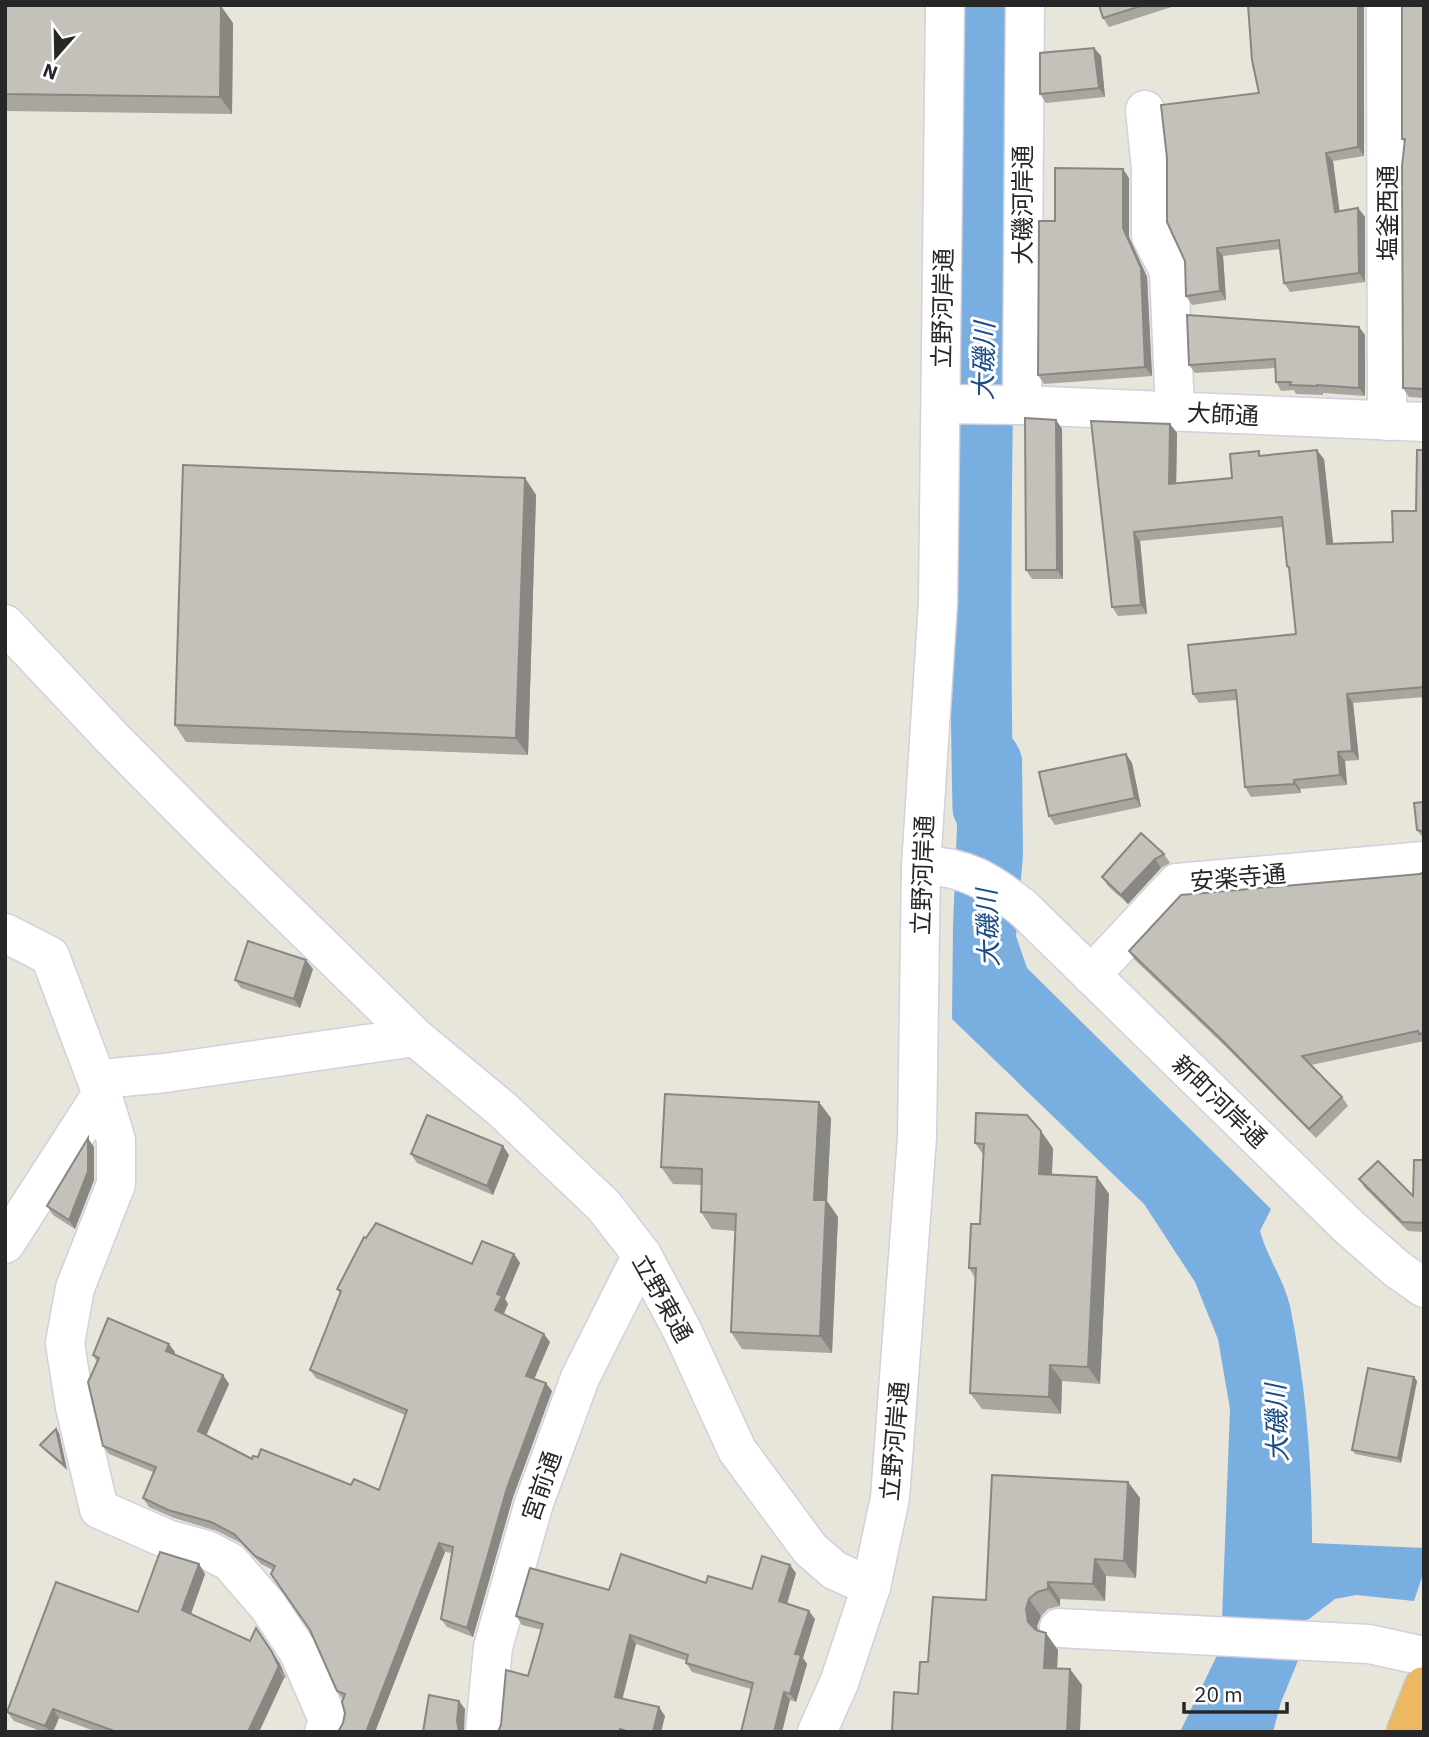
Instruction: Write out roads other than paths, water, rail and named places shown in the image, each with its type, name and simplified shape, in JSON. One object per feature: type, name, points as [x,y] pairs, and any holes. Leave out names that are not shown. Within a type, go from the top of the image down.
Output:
[{"type":"highway","points":[[1406,1732],[1424,1686]]},
{"type":"street","name":"立野河岸通","points":[[817,1732],[839,1683],[870,1587],[890,1498],[917,1136],[932,866],[938,602],[948,405],[945,5]]},
{"type":"street","name":"大磯河岸通","points":[[1022,405],[1025,5]]},
{"type":"street","name":"塩釜西通","points":[[1386,5],[1405,421]]},
{"type":"street","points":[[1145,110],[1151,169],[1152,236],[1170,271],[1175,411]]},
{"type":"street","name":"大師通","points":[[948,405],[1022,405],[1405,421]]},
{"type":"street","name":"立野東通","points":[[5,624],[191,818],[415,1037],[503,1111],[604,1206],[642,1255],[682,1329],[737,1450],[810,1549],[834,1570],[870,1587]]},
{"type":"street","name":"安楽寺通","points":[[1091,975],[1177,883],[1424,860]]},
{"type":"street","name":"新町河岸通","points":[[932,866],[963,871],[992,884],[1023,908],[1349,1227],[1424,1289]]},
{"type":"street","points":[[5,933],[50,956],[102,1094],[116,1140],[116,1184],[75,1288],[65,1343],[75,1407],[99,1509],[167,1539],[207,1550],[230,1562],[268,1606],[299,1651],[328,1723],[324,1732]]},
{"type":"street","points":[[5,1244],[113,1078],[415,1037]]},
{"type":"street","name":"宮前通","points":[[485,1732],[493,1647],[534,1503],[580,1378],[642,1255]]},
{"type":"street","points":[[1059,1628],[1369,1644],[1424,1656]]},
{"type":"water","points":[[961,725],[998,725],[1013,739],[1022,758],[1023,855],[1016,936],[1027,968],[1271,1209],[1260,1231],[1287,1296],[1296,1335],[1307,1424],[1312,1543],[1424,1548],[1424,1571],[1414,1601],[1356,1595],[1335,1599],[1309,1619],[1293,1624],[1302,1651],[1281,1702],[1273,1732],[1180,1732],[1221,1647],[1230,1409],[1218,1339],[1195,1282],[1144,1204],[952,1019]]},
{"type":"waterway","name":"大磯川","points":[[983,808],[981,507],[991,5]]}]
